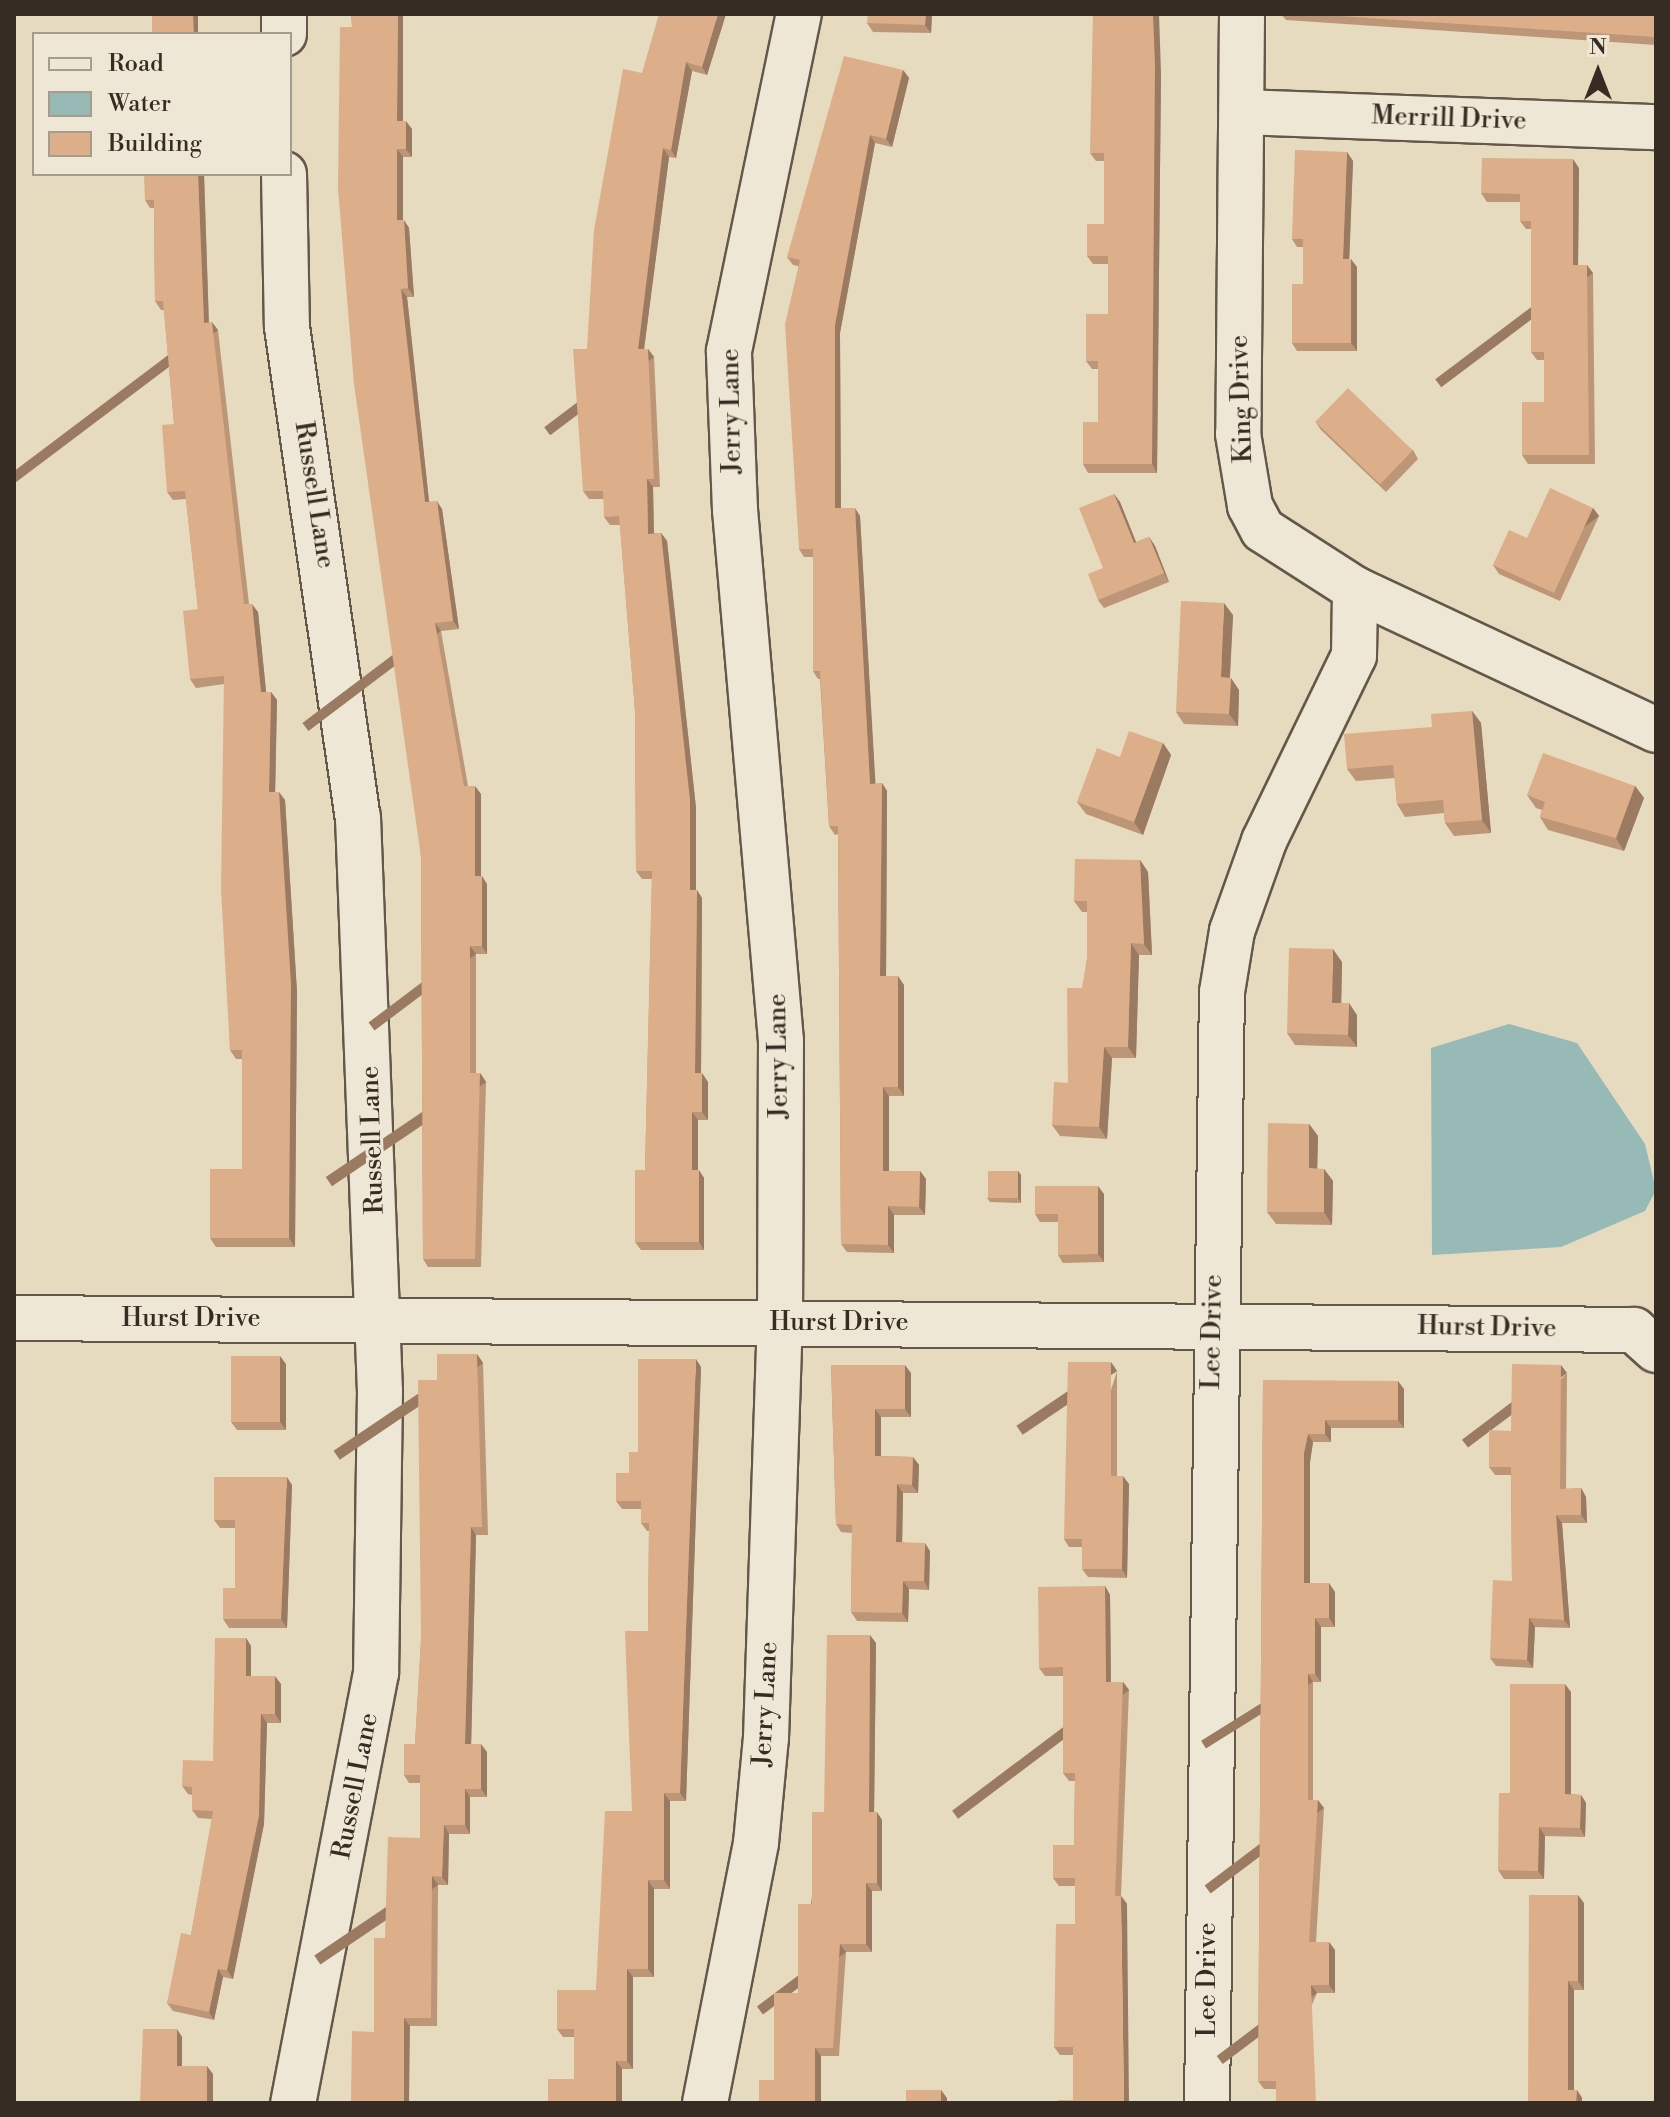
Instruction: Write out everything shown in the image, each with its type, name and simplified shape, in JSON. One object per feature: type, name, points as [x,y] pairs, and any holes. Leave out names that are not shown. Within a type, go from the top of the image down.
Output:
[{"type":"street","name":"Jerry Lane","points":[[705,2103],[756,1843],[765,1753],[780,1323],[781,1041],[728,367],[799,14]]},
{"type":"street","name":"King Drive","points":[[1242,14],[1238,434],[1250,506],[1277,543],[1355,589],[1656,730]]},
{"type":"street","name":"Merrill Drive","points":[[1243,112],[1656,127]]},
{"type":"street","name":"Russell Lane","points":[[284,176],[287,327],[358,817],[378,1320],[376,1673],[293,2103]]},
{"type":"street","name":"Lee Drive","points":[[1207,2103],[1215,1132],[1232,931],[1264,841],[1354,656],[1355,589]]},
{"type":"street","name":"Hurst Drive","points":[[14,1318],[1634,1330],[1656,1350]]},
{"type":"water","points":[[1509,1024],[1577,1043],[1645,1144],[1656,1190],[1645,1211],[1561,1247],[1432,1255],[1431,1048]]},
{"type":"building","points":[[152,14],[193,14],[194,32],[152,32]]},
{"type":"building","points":[[351,14],[398,14],[397,121],[406,121],[406,149],[397,149],[397,220],[404,220],[408,288],[401,289],[425,502],[437,501],[453,621],[435,623],[464,786],[475,786],[475,876],[482,876],[482,946],[470,946],[470,1073],[480,1073],[475,1259],[423,1259],[421,857],[354,384],[338,188],[340,27],[352,27]]},
{"type":"building","points":[[659,14],[718,14],[702,67],[686,62],[671,150],[663,148],[638,349],[648,349],[654,479],[647,479],[648,534],[661,533],[690,800],[690,890],[697,890],[695,1073],[702,1073],[702,1112],[692,1112],[692,1170],[699,1170],[699,1242],[635,1242],[635,1170],[645,1170],[652,871],[636,871],[635,711],[619,516],[604,517],[603,491],[583,491],[573,349],[587,349],[594,230],[623,69],[642,73]]},
{"type":"building","points":[[868,14],[926,14],[925,25],[867,23]]},
{"type":"building","points":[[1093,14],[1153,14],[1152,464],[1083,464],[1083,422],[1098,422],[1098,361],[1086,361],[1086,314],[1108,314],[1108,256],[1087,256],[1087,224],[1104,224],[1104,153],[1090,153]]},
{"type":"building","points":[[1307,14],[1656,14],[1656,37]]},
{"type":"building","points":[[844,56],[903,70],[886,139],[870,135],[835,325],[835,508],[855,508],[870,784],[882,783],[880,976],[898,976],[898,1087],[883,1087],[883,1171],[920,1171],[919,1207],[888,1206],[888,1245],[841,1244],[838,826],[829,826],[820,671],[813,671],[813,549],[799,549],[785,324],[800,260],[787,257]]},
{"type":"building","points":[[1295,150],[1347,152],[1343,259],[1351,259],[1351,343],[1292,343],[1292,284],[1303,284],[1303,239],[1292,239]]},
{"type":"building","points":[[1482,158],[1573,159],[1573,265],[1587,265],[1589,455],[1522,455],[1522,402],[1544,402],[1544,352],[1531,352],[1531,221],[1520,221],[1520,194],[1481,193]]},
{"type":"building","points":[[144,176],[198,176],[204,323],[212,322],[244,604],[252,604],[261,692],[271,692],[269,792],[279,792],[291,984],[289,1238],[210,1238],[210,1169],[242,1169],[242,1050],[230,1050],[221,889],[224,676],[190,679],[183,611],[198,609],[185,491],[167,492],[162,425],[174,424],[163,301],[155,301],[154,200],[145,200]]},
{"type":"building","points":[[1348,388],[1413,451],[1380,484],[1315,422]]},
{"type":"building","points":[[1550,488],[1593,508],[1554,593],[1493,565],[1509,530],[1527,538]]},
{"type":"building","points":[[1114,494],[1134,543],[1149,537],[1164,573],[1098,600],[1088,574],[1103,568],[1079,508]]},
{"type":"building","points":[[1181,601],[1224,603],[1221,677],[1231,678],[1229,714],[1176,712]]},
{"type":"building","points":[[1472,711],[1482,820],[1445,823],[1443,800],[1397,804],[1393,765],[1347,769],[1344,734],[1432,727],[1431,714]]},
{"type":"building","points":[[1129,731],[1163,743],[1134,822],[1077,802],[1097,748],[1120,757]]},
{"type":"building","points":[[1543,753],[1635,786],[1616,838],[1540,817],[1545,802],[1527,795]]},
{"type":"building","points":[[1075,859],[1140,860],[1144,944],[1131,943],[1128,1047],[1104,1047],[1099,1127],[1052,1125],[1054,1082],[1068,1083],[1067,988],[1082,988],[1087,959],[1087,901],[1074,901]]},
{"type":"building","points":[[1289,948],[1333,949],[1332,1003],[1349,1003],[1348,1035],[1287,1033]]},
{"type":"building","points":[[1268,1123],[1309,1124],[1309,1168],[1324,1169],[1324,1212],[1267,1212]]},
{"type":"building","points":[[988,1171],[1018,1171],[1018,1198],[988,1198]]},
{"type":"building","points":[[1035,1186],[1098,1186],[1098,1254],[1058,1255],[1058,1214],[1035,1214]]},
{"type":"building","points":[[437,1354],[477,1354],[482,1527],[471,1527],[465,1744],[481,1744],[481,1789],[465,1789],[465,1825],[444,1825],[442,1877],[432,1876],[431,2018],[404,2018],[404,2103],[351,2103],[352,2031],[374,2032],[374,1938],[385,1938],[388,1837],[420,1838],[420,1775],[404,1775],[404,1744],[415,1744],[421,1636],[418,1380],[437,1380]]},
{"type":"building","points":[[231,1356],[280,1356],[280,1422],[231,1422]]},
{"type":"building","points":[[638,1359],[696,1359],[680,1793],[664,1793],[664,1880],[648,1880],[648,1969],[627,1969],[627,2061],[616,2061],[616,2103],[548,2102],[548,2079],[574,2079],[574,2029],[557,2029],[557,1990],[596,1990],[605,1811],[632,1811],[625,1631],[648,1631],[649,1523],[641,1523],[641,1501],[616,1501],[616,1473],[629,1473],[629,1452],[638,1452]]},
{"type":"building","points":[[1068,1362],[1111,1362],[1111,1476],[1123,1476],[1122,1569],[1082,1569],[1082,1539],[1064,1539]]},
{"type":"building","points":[[1512,1364],[1561,1365],[1560,1489],[1581,1488],[1581,1515],[1556,1515],[1564,1620],[1529,1618],[1527,1660],[1490,1658],[1493,1580],[1512,1581],[1511,1467],[1489,1467],[1489,1430],[1511,1431]]},
{"type":"building","points":[[831,1365],[905,1365],[905,1409],[875,1409],[875,1456],[913,1457],[912,1485],[897,1484],[896,1542],[925,1543],[924,1581],[903,1581],[902,1613],[851,1612],[852,1525],[836,1524]]},
{"type":"building","points":[[1263,1380],[1398,1381],[1398,1420],[1325,1420],[1325,1434],[1308,1434],[1304,1453],[1304,1583],[1329,1583],[1329,1618],[1315,1618],[1315,1674],[1308,1674],[1308,1800],[1318,1800],[1309,1942],[1329,1942],[1329,1985],[1311,1985],[1316,2103],[1276,2103],[1276,2081],[1258,2081]]},
{"type":"building","points":[[214,1477],[287,1477],[281,1619],[223,1619],[223,1588],[235,1588],[235,1520],[214,1520]]},
{"type":"building","points":[[1105,1586],[1106,1682],[1123,1682],[1115,1896],[1121,1896],[1124,2103],[1058,2103],[1058,2100],[1073,2100],[1073,2047],[1054,2047],[1056,1924],[1075,1924],[1075,1878],[1053,1878],[1053,1845],[1074,1845],[1075,1773],[1063,1773],[1063,1667],[1039,1668],[1038,1587]]},
{"type":"building","points":[[827,1635],[870,1635],[869,1812],[877,1812],[877,1883],[866,1883],[866,1944],[840,1944],[833,2048],[815,2048],[815,2103],[759,2103],[759,2080],[774,2080],[774,1993],[798,1993],[798,1904],[812,1904],[812,1812],[824,1812]]},
{"type":"building","points":[[215,1638],[246,1638],[246,1676],[275,1676],[275,1714],[261,1714],[259,1816],[227,1970],[218,1969],[209,2012],[167,2003],[181,1933],[191,1935],[213,1811],[192,1810],[192,1787],[182,1786],[183,1760],[213,1761]]},
{"type":"building","points":[[1510,1684],[1565,1684],[1565,1794],[1581,1795],[1580,1828],[1539,1827],[1538,1871],[1498,1870],[1499,1793],[1510,1793]]},
{"type":"building","points":[[1529,1895],[1578,1895],[1578,1981],[1568,1981],[1568,2090],[1577,2090],[1576,2103],[1528,2103]]},
{"type":"building","points":[[143,2029],[177,2029],[177,2066],[207,2066],[207,2103],[140,2103]]},
{"type":"building","points":[[906,2090],[941,2090],[941,2103],[906,2103]]}]
